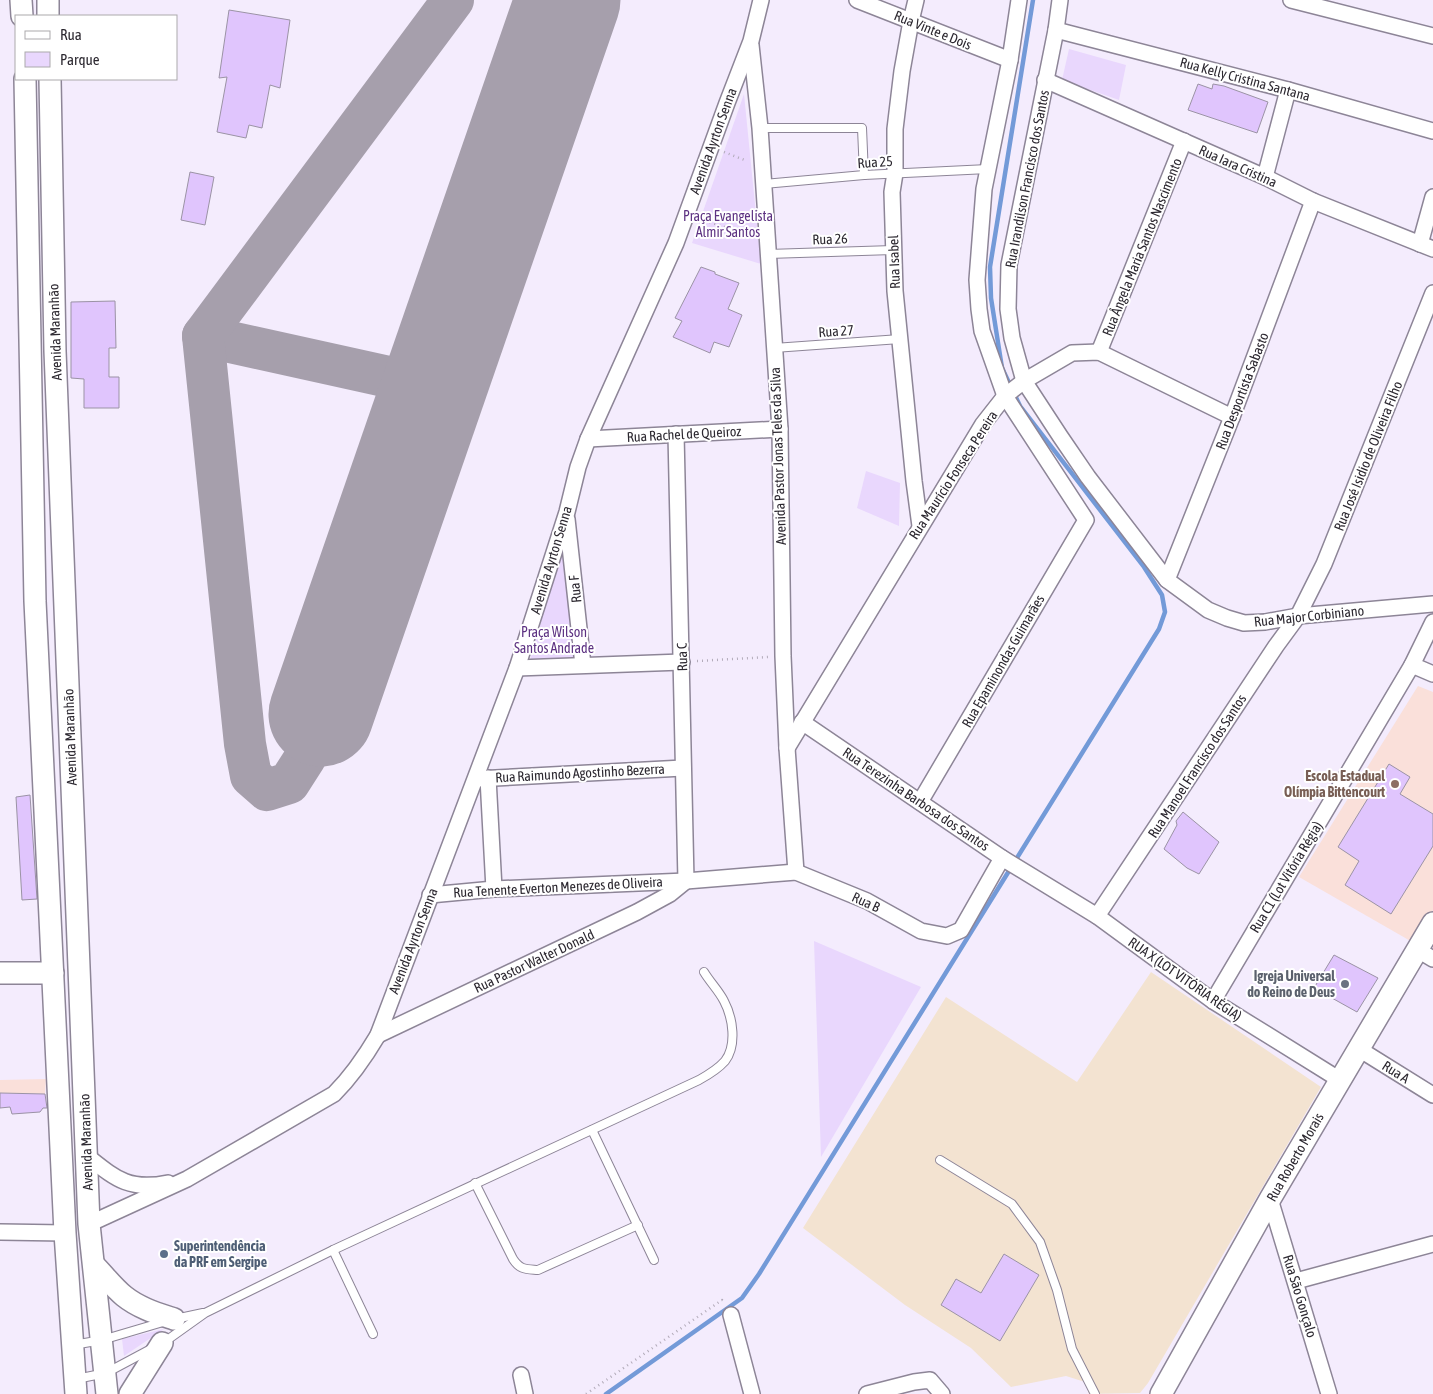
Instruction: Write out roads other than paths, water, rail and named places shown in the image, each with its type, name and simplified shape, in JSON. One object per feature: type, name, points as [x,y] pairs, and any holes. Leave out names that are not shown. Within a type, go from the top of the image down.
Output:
[{"type":"main road","points":[[21,0],[22,15]]},
{"type":"main road","points":[[48,0],[48,15]]},
{"type":"main road","name":"Avenida Maranhão","points":[[25,80],[38,645],[65,1232],[76,1387]]},
{"type":"main road","name":"Avenida Maranhão","points":[[50,80],[55,351],[89,1224],[106,1384]]},
{"type":"main road","points":[[38,645],[66,643]]},
{"type":"main road","name":"Rua Roberto Morais","points":[[1161,1394],[1270,1199],[1340,1080],[1359,1049],[1425,954],[1433,923]]},
{"type":"main road","points":[[0,973],[53,973]]},
{"type":"main road","points":[[94,1266],[124,1296],[149,1310],[174,1319]]},
{"type":"main road","points":[[130,1394],[162,1343]]},
{"type":"street","name":"Avenida Ayrton Senna","points":[[89,1224],[186,1179],[334,1094],[364,1059],[378,1035],[430,895],[482,779],[567,512],[578,467],[588,439],[687,215],[751,41],[761,0]]},
{"type":"street","name":"Rua Isabel","points":[[916,0],[902,71],[895,129],[895,173],[892,192],[895,291],[920,526]]},
{"type":"street","points":[[1005,396],[982,331],[978,309],[977,280],[984,189],[1010,60],[1019,0]]},
{"type":"street","name":"Rua Irandilson Francisco dos Santos","points":[[1060,0],[1056,30],[1009,264],[1008,309],[1012,338],[1024,381],[1088,477],[1167,580]]},
{"type":"street","points":[[1292,0],[1433,36]]},
{"type":"street","name":"Rua Vinte e Dois","points":[[865,2],[1010,60]]},
{"type":"street","name":"Rua Kelly Cristina Santana","points":[[1056,30],[1288,90],[1433,131]]},
{"type":"street","name":"Avenida Pastor Jonas Teles da Silva","points":[[751,41],[760,128],[780,429],[783,656],[787,748],[796,872]]},
{"type":"street","name":"Rua Iara Cristina","points":[[1045,80],[1265,177],[1313,201],[1426,246]]},
{"type":"street","points":[[1265,177],[1288,90]]},
{"type":"street","name":"Rua Ângela Maria Santos Nascimento","points":[[1099,352],[1184,142]]},
{"type":"street","points":[[1426,246],[1433,197]]},
{"type":"street","name":"Rua Desportista Sabasto","points":[[1167,580],[1232,417],[1313,201]]},
{"type":"street","name":"Rua José Isidio de Oliveira Filho","points":[[1298,616],[1324,564],[1348,508],[1433,293]]},
{"type":"street","name":"Rua Maurício Fonseca Pereira","points":[[787,748],[983,424],[1005,396],[1024,381],[1072,353],[1099,352],[1232,417]]},
{"type":"street","name":"Rua Epaminondas Guimarães","points":[[920,802],[1086,520],[1005,396]]},
{"type":"street","name":"Rua Rachel de Queiroz","points":[[588,439],[780,429]]},
{"type":"street","name":"Rua C","points":[[676,434],[686,881]]},
{"type":"street","name":"Rua F","points":[[567,512],[583,665]]},
{"type":"street","name":"Rua Major Corbiniano","points":[[1167,580],[1208,610],[1244,623],[1265,622],[1298,616],[1433,604]]},
{"type":"street","name":"Rua Manoel Francisco dos Santos","points":[[1097,916],[1271,653],[1298,616]]},
{"type":"street","name":"Rua C1 (Lot Vitória Régia)","points":[[1213,1001],[1412,665],[1433,622]]},
{"type":"street","points":[[517,668],[682,662]]},
{"type":"street","points":[[1412,665],[1433,674]]},
{"type":"street","name":"Rua Terezinha Barbosa dos Santos","points":[[802,722],[1031,876]]},
{"type":"street","name":"Rua Raimundo Agostinho Bezerra","points":[[482,779],[683,768]]},
{"type":"street","points":[[482,779],[494,889]]},
{"type":"street","name":"Rua B","points":[[686,881],[796,872],[867,901],[921,931],[947,936],[961,930],[1002,858]]},
{"type":"street","name":"RUA X (LOT VITÓRIA RÉGIA)","points":[[1031,876],[1097,916],[1213,1001],[1340,1080]]},
{"type":"street","name":"Rua Tenente Everton Menezes de Oliveira","points":[[430,895],[494,889],[686,881]]},
{"type":"street","name":"Rua Pastor Walter Donald","points":[[378,1035],[637,912],[670,894],[686,881]]},
{"type":"street","name":"Rua A","points":[[1359,1049],[1433,1095]]},
{"type":"street","name":"Avenida Ayrton Senna","points":[[87,1156],[106,1172],[127,1184],[157,1185],[186,1179]]},
{"type":"street","name":"Rua São Gonçalo","points":[[1270,1199],[1329,1394]]},
{"type":"street","points":[[0,1232],[65,1232]]},
{"type":"street","points":[[1296,1281],[1433,1244]]},
{"type":"street","points":[[728,1309],[752,1394]]},
{"type":"street","points":[[521,1375],[524,1394]]},
{"type":"street","points":[[868,1394],[914,1382],[930,1380],[942,1394]]},
{"type":"lane","points":[[760,128],[862,128],[864,175]]},
{"type":"lane","name":"Rua 25","points":[[764,184],[864,175],[988,169]]},
{"type":"lane","name":"Rua 26","points":[[768,247],[894,250]]},
{"type":"lane","name":"Rua 27","points":[[774,348],[900,339]]},
{"type":"lane","points":[[76,1387],[106,1384],[205,1313],[333,1250],[699,1080],[724,1062],[730,1052],[732,1038],[729,1011],[704,972]]},
{"type":"lane","points":[[592,1130],[654,1260]]},
{"type":"lane","points":[[940,1160],[1012,1204],[1040,1242],[1057,1290],[1072,1349],[1095,1394]]},
{"type":"lane","points":[[476,1184],[513,1259],[518,1266],[525,1269],[538,1270],[638,1224]]},
{"type":"lane","points":[[333,1250],[373,1334]]},
{"type":"lane","points":[[72,1345],[102,1340],[174,1319],[205,1313]]},
{"type":"waterway","points":[[606,1394],[742,1298],[759,1274],[1159,629],[1165,612],[1162,595],[1144,567],[1020,406],[1002,368],[991,298],[990,267],[1033,0]]},
{"type":"place","name":"Escola Estadual Olímpia Bittencourt","points":[[1395,784]]},
{"type":"place","name":"Igreja Universal do Reino de Deus","points":[[1345,984]]},
{"type":"place","name":"Superintendência da PRF em Sergipe","points":[[164,1254]]},
{"type":"park label","name":"Praça Evangelista Almir Santos","points":[[728,224]]},
{"type":"park label","name":"Praça Wilson Santos Andrade","points":[[554,640]]}]
